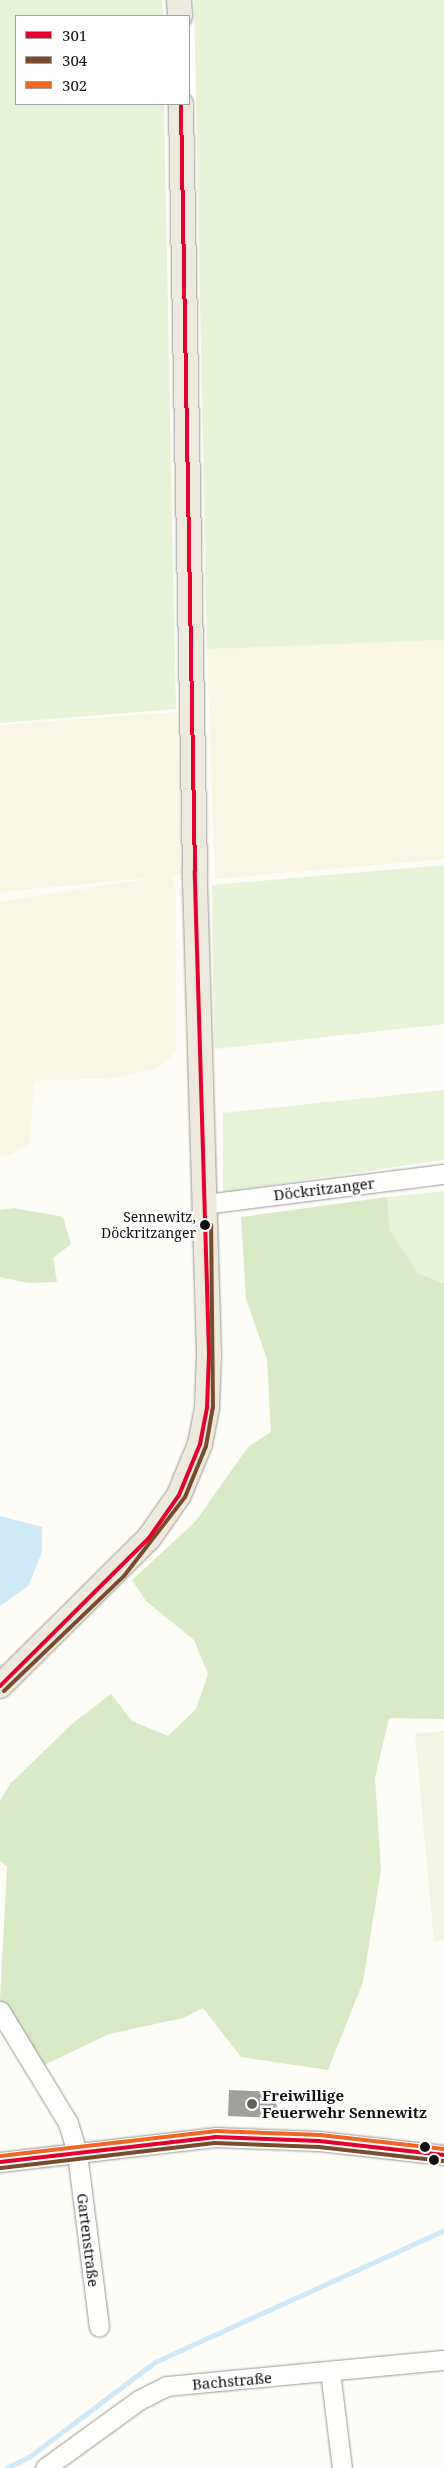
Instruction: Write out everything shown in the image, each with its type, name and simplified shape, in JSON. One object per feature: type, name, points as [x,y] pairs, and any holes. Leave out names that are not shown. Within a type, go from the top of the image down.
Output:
[{"type":"main road","points":[[179,0],[180,15]]},
{"type":"main road","points":[[0,1686],[149,1538],[179,1495],[190,1471],[207,1407],[205,1204],[181,105]]},
{"type":"street","name":"Döckritzanger","points":[[205,1204],[444,1174]]},
{"type":"street","name":"Gartenstraße","points":[[0,2011],[68,2123],[76,2153],[99,2327]]},
{"type":"street","points":[[0,2162],[215,2137],[319,2141],[444,2155]]},
{"type":"street","name":"Bachstraße","points":[[45,2468],[139,2400],[167,2386],[444,2360]]},
{"type":"street","points":[[330,2372],[342,2468]]},
{"type":"shaded area","points":[[444,640],[444,859],[215,879],[207,649]]},
{"type":"shaded area","points":[[177,712],[182,873],[171,876],[176,890],[176,1053],[157,1068],[113,1078],[34,1081],[30,1143],[12,1154],[0,1156],[0,902],[159,877],[0,892],[0,725]]},
{"type":"green space","points":[[0,0],[162,0],[163,15],[15,15],[15,105],[164,105],[176,709],[0,723]]},
{"type":"green space","points":[[194,0],[444,0],[444,640],[207,649]]},
{"type":"green space","points":[[444,865],[444,1024],[214,1049],[212,885]]},
{"type":"green space","points":[[444,1090],[444,1160],[223,1192],[223,1113]]},
{"type":"green space","points":[[444,1191],[444,1283],[419,1274],[390,1231],[387,1197]]},
{"type":"green space","points":[[387,1197],[390,1231],[419,1274],[444,1283],[444,1719],[389,1718],[375,1778],[381,1869],[363,1982],[328,2070],[241,2057],[203,2008],[183,2018],[109,2034],[40,2067],[0,2000],[7,1867],[0,1861],[0,1801],[10,1784],[73,1723],[111,1694],[132,1721],[168,1736],[196,1709],[208,1674],[194,1640],[146,1601],[132,1580],[195,1522],[248,1447],[271,1432],[267,1359],[246,1299],[241,1217]]},
{"type":"green space","points":[[14,1208],[63,1217],[71,1244],[53,1258],[57,1282],[28,1283],[0,1277],[0,1210]]},
{"type":"green space","points":[[444,1731],[444,1940],[434,1941],[415,1734]]},
{"type":"water","points":[[0,1516],[42,1527],[42,1552],[28,1586],[0,1606]]},
{"type":"building","name":"Freiwillige Feuerwehr Sennewitz","points":[[229,2090],[277,2092],[276,2118],[228,2116]]},
{"type":"waterway","points":[[7,2468],[29,2457],[155,2362],[444,2230]]},
{"type":"transit line","name":"301","points":[[0,1686],[149,1538],[179,1495],[200,1444],[207,1407],[209,1354],[195,871],[181,105]]},
{"type":"transit line","name":"304","points":[[4,1691],[124,1576],[185,1497],[206,1446],[213,1408],[211,1225]]},
{"type":"transit line","name":"302","points":[[0,2156],[215,2131],[320,2135],[444,2149]]},
{"type":"transit line","name":"301","points":[[0,2162],[215,2137],[319,2141],[444,2155]]},
{"type":"transit line","name":"304","points":[[1,2168],[215,2143],[319,2147],[443,2161]]},
{"type":"place","name":"Sennewitz, Döckritzanger","points":[[205,1225]]},
{"type":"place","name":"Freiwillige Feuerwehr Sennewitz","points":[[252,2104]]}]
